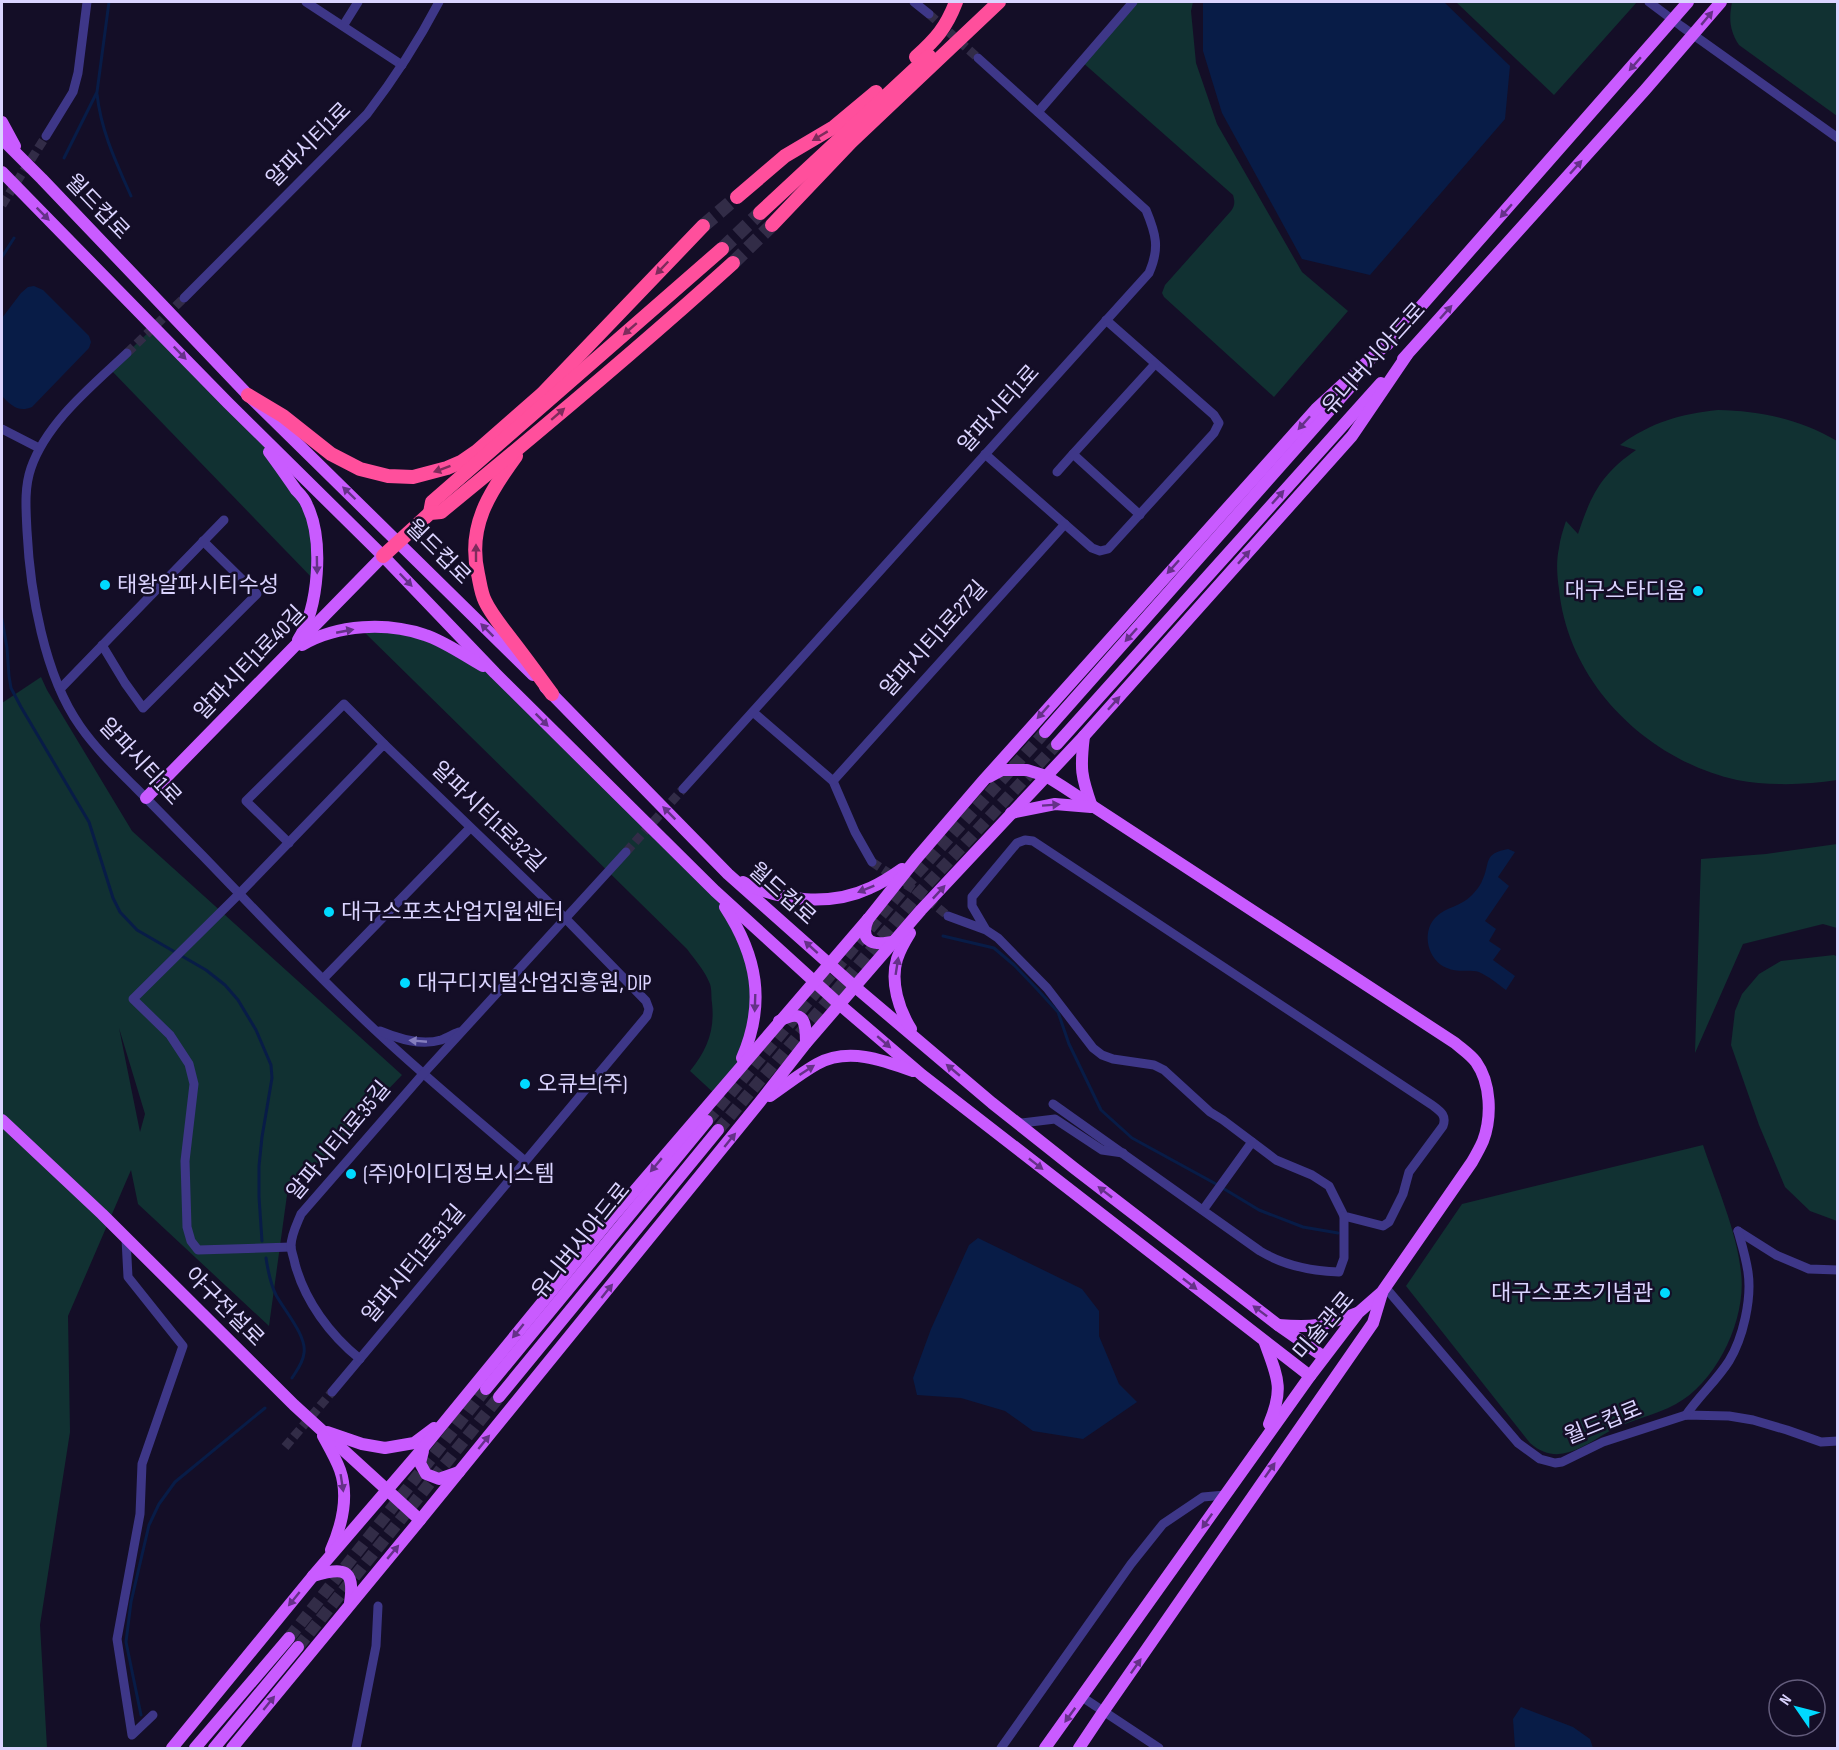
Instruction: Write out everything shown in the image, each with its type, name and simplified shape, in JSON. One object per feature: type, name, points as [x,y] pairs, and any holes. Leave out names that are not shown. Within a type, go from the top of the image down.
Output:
[{"type":"highway","points":[[942,49],[947,21],[956,2]]},
{"type":"highway","points":[[942,49],[988,2]]},
{"type":"highway","points":[[760,213],[888,94],[999,2]]},
{"type":"highway","points":[[942,49],[1011,2]]},
{"type":"highway","points":[[737,197],[785,156],[888,94]]},
{"type":"highway","points":[[772,225],[851,142],[888,94]]},
{"type":"highway","points":[[248,395],[283,416],[331,454],[369,472],[388,476],[413,477],[447,468],[477,451],[542,394],[703,226]]},
{"type":"highway","points":[[383,556],[430,513],[432,502],[722,249]]},
{"type":"highway","points":[[430,513],[441,512],[663,327],[733,263]]},
{"type":"highway","points":[[527,441],[491,492],[484,507],[475,548],[476,566],[482,594],[488,605],[552,694]]},
{"type":"main road","name":"유니버시아드로","points":[[1045,732],[1392,339],[1677,23],[1688,2]]},
{"type":"main road","name":"유니버시아드로","points":[[1057,744],[1721,2]]},
{"type":"main road","points":[[2,122],[21,158]]},
{"type":"main road","name":"월드컵로","points":[[2,139],[248,395],[552,694],[729,874],[854,986],[992,1103],[1324,1357]]},
{"type":"main road","name":"월드컵로","points":[[2,173],[247,422],[383,556],[495,673],[715,891],[839,1004],[922,1075]]},
{"type":"main road","points":[[172,1749],[313,1576],[424,1447],[608,1221],[983,781],[1316,410],[1392,339]]},
{"type":"main road","points":[[232,1749],[854,986],[921,910],[1084,736],[1352,436],[1407,355]]},
{"type":"main road","points":[[247,422],[307,505],[315,534],[318,569],[314,596],[302,633],[291,652]]},
{"type":"main road","name":"알파시티1로40길","points":[[146,798],[383,556]]},
{"type":"main road","points":[[291,652],[312,639],[343,630],[369,627],[397,628],[427,636],[495,673]]},
{"type":"main road","points":[[1084,736],[1081,774],[1092,807]]},
{"type":"main road","points":[[983,781],[1002,770],[1027,770],[1046,776],[1446,1037],[1476,1062],[1486,1084],[1488,1100],[1488,1121],[1483,1141],[1472,1162],[1384,1290]]},
{"type":"main road","points":[[1011,813],[1055,804],[1092,807]]},
{"type":"main road","points":[[729,874],[748,885],[780,896],[820,898],[852,895],[870,888],[916,860]]},
{"type":"main road","points":[[715,891],[742,936],[752,963],[756,987],[756,1006],[751,1038],[741,1060],[727,1081]]},
{"type":"main road","points":[[918,1040],[899,1006],[895,974],[897,961],[921,910]]},
{"type":"main road","points":[[868,918],[864,929],[866,937],[872,943],[895,942]]},
{"type":"main road","points":[[778,1021],[789,1016],[801,1018],[805,1023],[806,1043]]},
{"type":"main road","points":[[759,1103],[819,1062],[835,1057],[847,1055],[882,1059],[922,1075],[1310,1376]]},
{"type":"main road","name":"야구전설로","points":[[2,1120],[102,1214],[294,1405],[420,1520]]},
{"type":"main road","name":"유니버시아드로","points":[[486,1389],[707,1120]]},
{"type":"main road","name":"유니버시아드로","points":[[500,1397],[718,1130]]},
{"type":"main road","name":"미술관로","points":[[1046,1749],[1310,1376],[1358,1313],[1384,1290]]},
{"type":"main road","name":"미술관로","points":[[1079,1749],[1373,1323],[1384,1290]]},
{"type":"main road","points":[[1278,1324],[1308,1327],[1330,1324],[1358,1313]]},
{"type":"main road","points":[[1245,1467],[1266,1432],[1278,1404],[1277,1376],[1265,1342]]},
{"type":"main road","points":[[320,1429],[362,1444],[385,1449],[414,1443],[445,1420]]},
{"type":"main road","points":[[320,1429],[340,1471],[345,1499],[337,1536],[326,1563]]},
{"type":"main road","points":[[424,1447],[420,1462],[426,1473],[439,1479],[460,1472]]},
{"type":"main road","points":[[313,1576],[334,1570],[350,1576],[353,1585],[350,1605]]},
{"type":"main road","points":[[195,1749],[293,1642],[214,1749]]},
{"type":"street","points":[[46,136],[73,92],[78,73],[87,2]]},
{"type":"street","points":[[306,2],[402,65]]},
{"type":"street","points":[[343,26],[358,2]]},
{"type":"street","name":"알파시티1로","points":[[184,298],[366,114],[391,83],[439,2]]},
{"type":"street","points":[[914,2],[929,14]]},
{"type":"street","points":[[1038,112],[1133,2]]},
{"type":"street","points":[[1649,2],[1838,138]]},
{"type":"street","name":"알파시티1로","points":[[683,789],[1149,272],[1154,260],[1156,246],[1154,230],[1146,210],[978,58]]},
{"type":"street","points":[[985,454],[1092,548],[1100,551],[1108,549],[1140,515],[1214,433],[1219,423],[1214,416],[1106,320]]},
{"type":"street","name":"알파시티1로","points":[[127,353],[58,420],[39,448],[30,471],[25,500],[28,558],[43,640],[60,689],[78,724],[100,751],[323,979],[423,1074]]},
{"type":"street","points":[[1057,472],[1155,364]]},
{"type":"street","points":[[2,429],[39,448]]},
{"type":"street","points":[[1073,454],[1140,515]]},
{"type":"street","points":[[60,689],[224,520]]},
{"type":"street","name":"알파시티1로27길","points":[[833,781],[1065,524]]},
{"type":"street","points":[[102,645],[143,708],[257,594],[203,541]]},
{"type":"street","name":"알파시티1로32길","points":[[288,843],[246,801],[344,704],[565,918]]},
{"type":"street","points":[[753,712],[833,781],[855,832],[872,862]]},
{"type":"street","points":[[360,1359],[334,1335],[308,1298],[300,1280],[291,1246],[198,1250],[191,1241],[188,1227],[185,1161],[194,1084],[189,1064],[170,1035],[133,999],[240,894],[384,744]]},
{"type":"street","points":[[323,979],[470,828]]},
{"type":"street","points":[[986,930],[972,906],[972,897],[1017,843],[1025,840],[1033,842],[1440,1110],[1445,1120],[1443,1126],[1409,1172],[1403,1194],[1389,1222],[1383,1226],[1344,1216]]},
{"type":"street","points":[[525,1161],[423,1074],[626,852]]},
{"type":"street","points":[[948,916],[986,930],[998,938],[1047,988],[1093,1048],[1102,1055],[1113,1059],[1154,1065],[1164,1070],[1210,1112],[1276,1160],[1312,1175],[1329,1186],[1344,1216],[1344,1258],[1339,1272],[1306,1269],[1275,1260],[1053,1104]]},
{"type":"street","name":"알파시티1로31길","points":[[332,1392],[647,1016],[649,1009],[646,1001],[565,918]]},
{"type":"street","points":[[373,1028],[396,1038],[428,1042],[442,1040],[464,1029]]},
{"type":"street","name":"알파시티1로35길","points":[[291,1246],[301,1214],[423,1074]]},
{"type":"street","points":[[1016,1121],[1022,1123],[1055,1119],[1102,1150],[1123,1153]]},
{"type":"street","points":[[1032,1121],[1035,1136]]},
{"type":"street","points":[[1203,1210],[1252,1142]]},
{"type":"street","points":[[1686,1415],[1697,1398],[1728,1362],[1737,1347],[1744,1326],[1748,1273],[1738,1231],[1776,1255],[1809,1269],[1838,1270]]},
{"type":"street","points":[[126,1239],[128,1277],[183,1346],[142,1464],[140,1514],[117,1639],[132,1735],[153,1715]]},
{"type":"street","name":"월드컵로","points":[[1384,1290],[1518,1443],[1540,1459],[1555,1464],[1602,1442],[1686,1415],[1729,1416],[1752,1420],[1821,1442],[1838,1441]]},
{"type":"street","points":[[1001,1749],[1131,1564],[1163,1524],[1203,1497],[1225,1495]]},
{"type":"street","points":[[356,1749],[376,1646],[378,1606]]},
{"type":"street","points":[[1082,1697],[1159,1749]]},
{"type":"green space","points":[[1133,2],[1193,2],[1191,11],[1196,63],[1217,124],[1302,272],[1348,311],[1274,397],[1162,293],[1165,285],[1231,211],[1234,202],[1233,195],[1081,61]]},
{"type":"green space","points":[[1456,2],[1637,2],[1554,95]]},
{"type":"green space","points":[[1732,2],[1837,2],[1837,116],[1739,45],[1731,24]]},
{"type":"green space","points":[[154,327],[247,422],[307,505],[316,582],[110,369]]},
{"type":"green space","name":"대구스타디움","points":[[1718,410],[1765,414],[1809,427],[1837,441],[1837,780],[1787,784],[1749,782],[1704,770],[1672,755],[1644,736],[1618,712],[1596,685],[1578,656],[1566,623],[1557,569],[1560,541],[1566,521],[1578,534],[1599,486],[1614,468],[1636,450],[1620,445],[1643,430],[1667,420]]},
{"type":"green space","points":[[360,628],[397,628],[483,666],[715,891],[732,917],[756,987],[741,1060],[716,1095],[690,1071],[705,1048],[711,1031],[713,1013],[710,984],[703,970],[687,949]]},
{"type":"green space","points":[[41,677],[132,831],[402,1075],[287,1195],[269,1326],[138,1204],[131,1170],[68,1316],[70,1432],[40,1625],[47,1748],[2,1748],[2,703]],"holes":[[[119,1028],[145,1114],[140,1132]]]},
{"type":"green space","points":[[1837,844],[1837,928],[1823,924],[1743,944],[1695,1053],[1701,859],[1766,854]]},
{"type":"green space","points":[[1834,955],[1838,957],[1837,1221],[1810,1211],[1785,1187],[1759,1125],[1731,1045],[1735,1011],[1742,994],[1759,974],[1781,961]]},
{"type":"green space","points":[[1703,1145],[1731,1225],[1741,1272],[1742,1290],[1739,1309],[1726,1347],[1704,1381],[1676,1404],[1616,1428],[1569,1452],[1550,1454],[1540,1450],[1530,1443],[1406,1286],[1462,1204]]},
{"type":"water","points":[[1203,2],[1444,2],[1510,66],[1505,119],[1370,275],[1302,259],[1222,113],[1203,51]]},
{"type":"water","points":[[34,286],[43,290],[89,336],[91,342],[89,348],[32,407],[19,409],[2,396],[2,318],[21,293],[28,287]]},
{"type":"water","points":[[1508,849],[1515,852],[1498,877],[1509,886],[1485,921],[1496,929],[1489,941],[1501,949],[1493,960],[1515,976],[1506,990],[1479,972],[1455,970],[1440,964],[1431,953],[1428,931],[1435,918],[1463,902],[1477,889],[1491,857]]},
{"type":"water","points":[[978,1238],[1082,1289],[1099,1311],[1099,1336],[1119,1384],[1137,1402],[1083,1439],[1033,1431],[1005,1411],[961,1398],[917,1395],[913,1378],[931,1329],[969,1245]]},
{"type":"water","points":[[1521,1707],[1573,1727],[1590,1739],[1593,1748],[1515,1748],[1513,1719]]},
{"type":"waterway","points":[[64,158],[97,92],[109,2]]},
{"type":"waterway","points":[[97,94],[106,134],[131,196]]},
{"type":"waterway","points":[[2,257],[14,238]]},
{"type":"waterway","points":[[2,619],[11,688],[89,822],[113,898],[120,912],[137,930],[206,970],[225,985],[238,1000],[256,1030],[271,1065],[272,1078],[259,1166],[262,1241]]},
{"type":"waterway","points":[[943,936],[994,948],[1037,989],[1058,1012],[1069,1044],[1101,1110],[1132,1138],[1259,1210],[1303,1227],[1338,1233]]},
{"type":"waterway","points":[[266,1258],[274,1290],[299,1331],[304,1346],[300,1366],[292,1378]]},
{"type":"waterway","points":[[141,1715],[126,1642],[131,1602],[149,1525],[159,1504],[175,1482],[265,1408]]},
{"type":"tunnel","points":[[929,14],[978,58]]},
{"type":"tunnel","points":[[2,205],[46,136]]},
{"type":"tunnel","points":[[703,226],[737,197]]},
{"type":"tunnel","points":[[722,249],[760,213]]},
{"type":"tunnel","points":[[733,263],[772,225]]},
{"type":"tunnel","points":[[127,353],[184,298]]},
{"type":"tunnel","points":[[707,1121],[909,882],[1045,732]]},
{"type":"tunnel","points":[[718,1130],[920,892],[1057,744]]},
{"type":"tunnel","points":[[626,852],[683,789]]},
{"type":"tunnel","points":[[872,862],[925,897],[948,916]]},
{"type":"tunnel","points":[[289,1638],[486,1389]]},
{"type":"tunnel","points":[[285,1447],[332,1392]]},
{"type":"tunnel","points":[[298,1647],[499,1397]]},
{"type":"place","name":"태왕알파시티수성","points":[[105,585]]},
{"type":"place","name":"대구스타디움","points":[[1698,591]]},
{"type":"place","name":"대구스포츠산업지원센터","points":[[329,912]]},
{"type":"place","name":"대구디지털산업진흥원, DIP","points":[[405,983]]},
{"type":"place","name":"오큐브(주)","points":[[525,1084]]},
{"type":"place","name":"(주)아이디정보시스템","points":[[351,1174]]},
{"type":"place","name":"대구스포츠기념관","points":[[1665,1293]]}]
